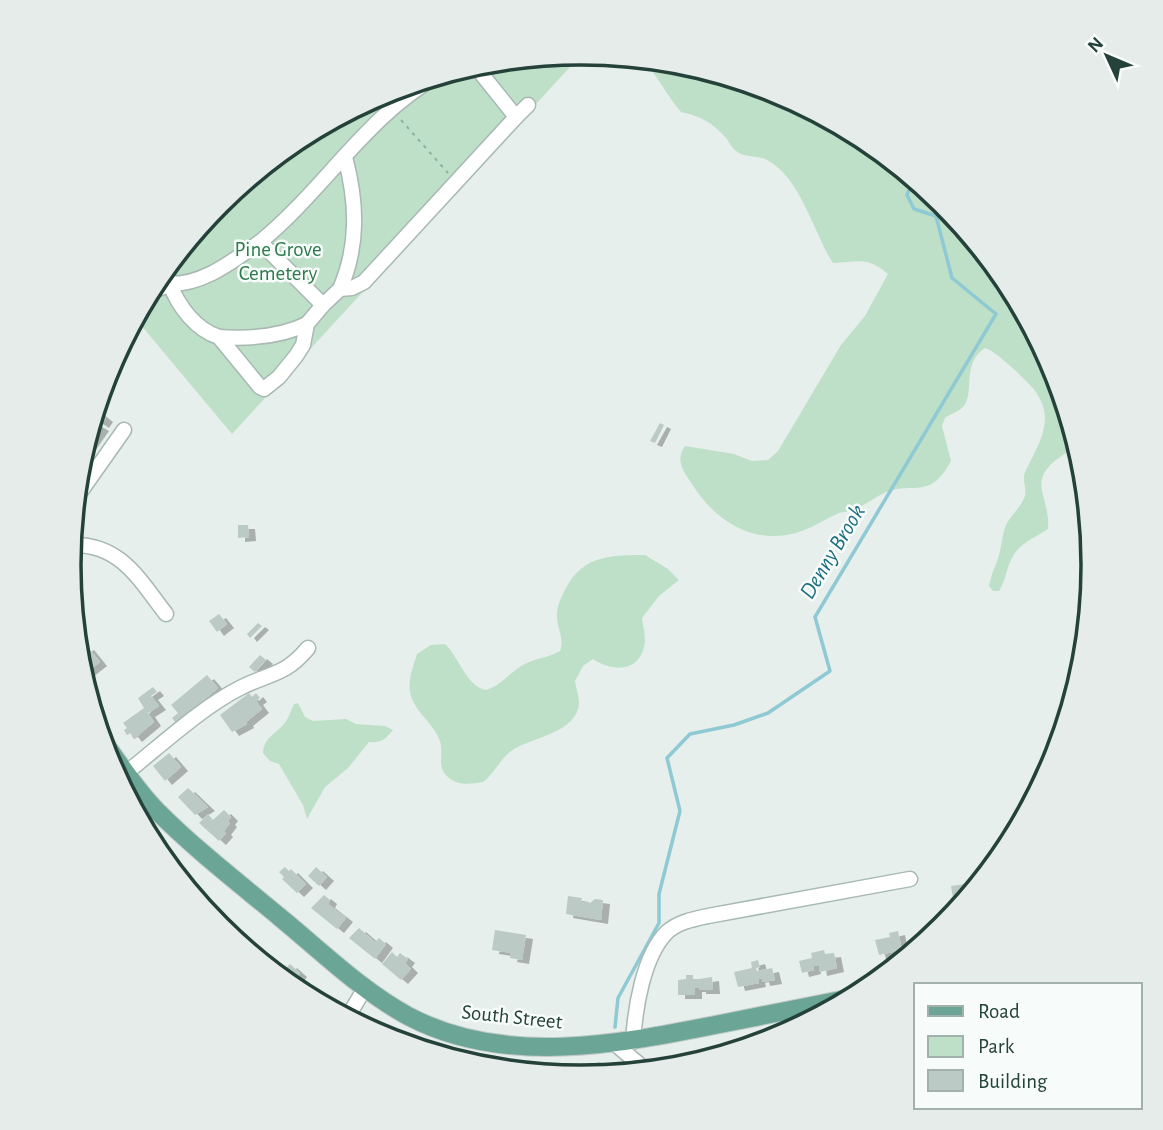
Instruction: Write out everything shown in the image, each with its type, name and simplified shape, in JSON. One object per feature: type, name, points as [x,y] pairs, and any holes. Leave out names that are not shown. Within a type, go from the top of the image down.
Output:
[{"type":"main road","name":"South Street","points":[[129,776],[175,828],[365,988],[408,1016],[451,1034],[533,1046],[562,1047],[633,1042],[821,1004]]},
{"type":"street","points":[[482,74],[516,117]]},
{"type":"street","points":[[345,157],[355,201],[356,225],[348,272],[340,289],[307,324],[295,330],[247,338],[209,334],[195,322],[174,296],[170,284],[185,284],[210,275],[260,242],[292,214],[345,157],[391,108],[404,98]]},
{"type":"street","points":[[389,104],[391,108]]},
{"type":"street","points":[[340,289],[352,288],[363,282],[528,105]]},
{"type":"street","points":[[260,242],[323,305]]},
{"type":"street","points":[[219,337],[260,387],[264,388],[279,377],[296,356],[303,345],[307,324]]},
{"type":"street","points":[[89,479],[124,430]]},
{"type":"street","points":[[82,545],[106,550],[120,559],[166,614]]},
{"type":"street","points":[[127,772],[223,699],[240,688],[287,669],[308,648]]},
{"type":"street","points":[[633,1042],[635,1011],[653,955],[667,932],[678,925],[708,916],[910,879]]},
{"type":"street","points":[[352,1010],[365,988]]},
{"type":"street","points":[[614,1043],[636,1062]]},
{"type":"path","points":[[391,108],[456,182]]},
{"type":"green space","name":"Pine Grove Cemetery","points":[[572,65],[232,434],[142,326],[166,287],[205,235],[277,168],[360,116],[421,91],[484,74]]},
{"type":"green space","points":[[651,70],[679,74],[742,91],[803,116],[832,132],[886,168],[935,211],[958,235],[997,287],[1015,315],[1044,374],[1068,451],[1051,465],[1043,478],[1041,486],[1048,529],[1015,553],[999,591],[993,591],[989,586],[990,582],[1005,527],[1025,496],[1025,473],[1043,433],[1045,422],[1041,401],[1034,390],[1007,363],[985,348],[973,362],[969,393],[964,406],[945,418],[942,426],[951,461],[943,474],[928,486],[884,493],[853,510],[837,514],[796,533],[780,536],[750,532],[736,526],[711,509],[701,497],[680,461],[685,446],[734,454],[752,461],[768,460],[778,451],[841,345],[865,316],[888,274],[868,262],[833,263],[798,192],[779,168],[763,158],[739,153],[711,124],[681,112]]},
{"type":"green space","points":[[645,555],[668,569],[679,580],[659,596],[642,618],[645,641],[639,659],[626,667],[618,668],[593,659],[583,666],[575,681],[579,703],[577,713],[571,721],[553,733],[514,749],[483,782],[460,783],[448,777],[442,769],[441,746],[437,734],[419,710],[410,691],[417,654],[431,645],[445,644],[473,683],[486,690],[492,688],[523,665],[560,651],[562,642],[557,619],[558,607],[566,588],[581,569],[600,559]]},
{"type":"green space","points":[[298,703],[305,717],[313,721],[346,719],[356,724],[385,726],[393,730],[382,740],[369,742],[348,768],[325,787],[307,819],[303,805],[279,764],[270,761],[263,753],[267,740],[285,723],[294,704]]},
{"type":"building","points":[[660,423],[664,425],[655,443],[650,441]]},
{"type":"building","points":[[238,525],[248,525],[249,537],[238,538]]},
{"type":"building","points":[[219,614],[227,624],[217,632],[209,621]]},
{"type":"building","points":[[258,623],[262,626],[250,638],[247,634]]},
{"type":"building","points":[[89,648],[100,662],[92,668]]},
{"type":"building","points":[[260,655],[266,660],[255,672],[249,667]]},
{"type":"building","points":[[207,675],[218,688],[176,723],[172,718],[178,713],[171,705]]},
{"type":"building","points":[[153,687],[157,692],[151,696],[159,706],[148,713],[154,722],[135,738],[131,733],[127,735],[124,730],[127,728],[123,723],[144,708],[138,698]]},
{"type":"building","points":[[249,693],[252,697],[256,693],[260,698],[256,701],[262,709],[246,722],[247,724],[232,732],[220,715]]},
{"type":"building","points":[[169,753],[181,767],[165,781],[153,766]]},
{"type":"building","points":[[188,788],[208,807],[195,815],[178,797]]},
{"type":"building","points":[[224,810],[231,817],[224,831],[226,833],[219,841],[199,823],[208,814],[213,820]]},
{"type":"building","points":[[285,867],[289,871],[291,869],[306,884],[297,893],[282,879],[284,877],[279,872]]},
{"type":"building","points":[[316,867],[327,877],[319,886],[308,876]]},
{"type":"building","points":[[965,884],[965,886],[953,898],[951,886]]},
{"type":"building","points":[[324,895],[330,900],[328,904],[346,918],[337,929],[311,908]]},
{"type":"building","points":[[568,896],[582,898],[581,902],[603,900],[601,920],[566,914]]},
{"type":"building","points":[[359,928],[375,942],[379,938],[386,944],[375,959],[349,938]]},
{"type":"building","points":[[495,930],[526,935],[522,960],[510,958],[511,953],[492,950]]},
{"type":"building","points":[[898,931],[902,949],[879,955],[875,940],[890,937],[889,933]]},
{"type":"building","points":[[824,950],[825,954],[834,953],[837,968],[820,972],[819,965],[813,966],[814,970],[802,973],[799,961],[812,958],[811,953]]},
{"type":"building","points":[[392,952],[397,957],[400,953],[408,959],[405,963],[411,969],[401,980],[382,964]]},
{"type":"building","points":[[758,960],[760,967],[756,968],[757,971],[772,968],[775,980],[763,982],[762,978],[758,979],[759,983],[738,987],[734,972],[752,968],[751,962]]},
{"type":"building","points":[[290,964],[300,973],[298,976],[302,979],[302,979],[286,968]]},
{"type":"building","points":[[686,975],[693,975],[693,980],[712,977],[713,990],[695,988],[695,995],[678,995],[678,980],[686,979]]},
{"type":"waterway","name":"Denny Brook","points":[[615,1027],[618,998],[659,923],[659,894],[680,811],[667,758],[690,734],[734,725],[768,713],[830,671],[815,617],[996,314],[952,278],[936,216],[914,209],[907,195],[910,188]]}]
